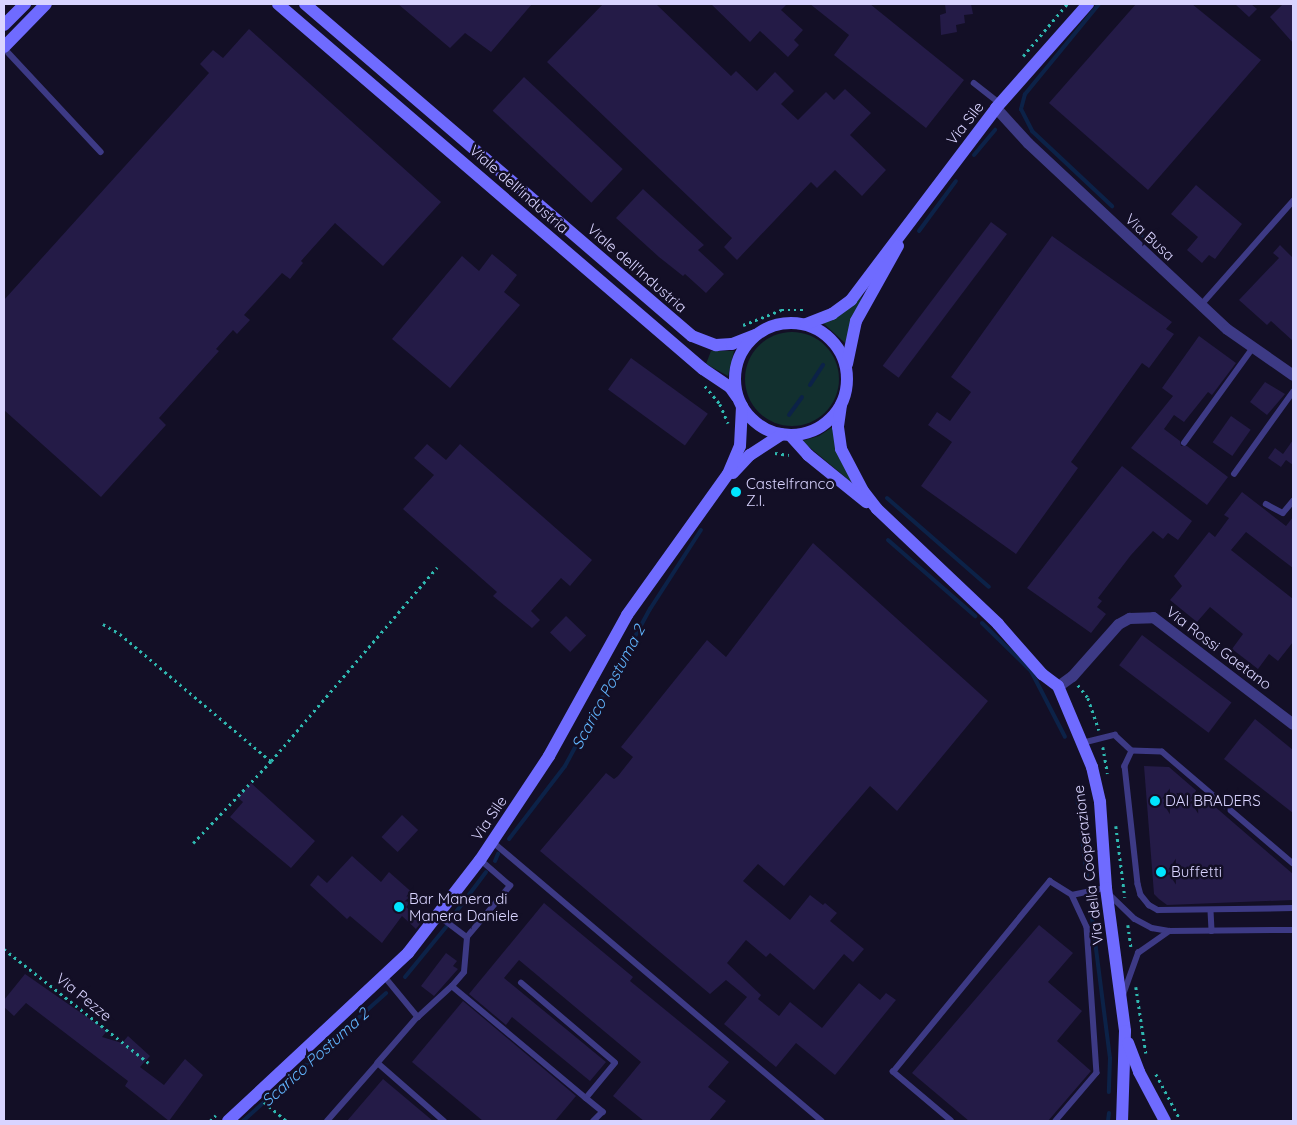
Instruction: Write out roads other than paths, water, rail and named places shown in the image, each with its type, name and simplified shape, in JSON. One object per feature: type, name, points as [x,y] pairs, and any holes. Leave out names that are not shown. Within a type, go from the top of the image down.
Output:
[{"type":"street","points":[[4,25],[25,4]]},
{"type":"street","points":[[4,47],[46,4]]},
{"type":"street","name":"Viale dell'industria","points":[[278,4],[704,369],[730,387],[740,402]]},
{"type":"street","name":"Viale dell'Industria","points":[[306,4],[692,336],[716,346],[732,344],[756,335]]},
{"type":"street","name":"Via Sile","points":[[1055,38],[1078,4]]},
{"type":"street","name":"Via Sile","points":[[806,324],[844,306],[904,231],[998,106],[1055,38],[1088,4]]},
{"type":"street","name":"Via Busa","points":[[998,106],[1041,156],[1201,305],[1252,349],[1293,375]]},
{"type":"street","name":"Via Sile","points":[[847,369],[851,333],[863,306],[888,267],[904,231]]},
{"type":"street","points":[[780,324],[806,324],[822,332],[836,344],[847,369],[847,387],[841,405],[831,419],[816,429],[786,435],[756,423],[740,402],[734,380],[737,363],[744,347],[756,335],[780,324]]},
{"type":"street","name":"Via Sile","points":[[720,487],[740,446],[740,402]]},
{"type":"street","name":"Via della Cooperazione","points":[[841,405],[838,430],[843,455],[877,509]]},
{"type":"street","name":"Via Sile","points":[[228,1121],[385,977],[439,916],[493,842],[549,756],[628,615],[720,487],[750,455],[786,435]]},
{"type":"street","name":"Via della Cooperazione","points":[[786,435],[814,460],[877,509],[998,624],[1042,674],[1058,686],[1080,743],[1092,767],[1100,802],[1107,890],[1125,1031],[1122,1121]]},
{"type":"street","name":"Via Rossi Gaetano","points":[[1058,686],[1072,676],[1118,624],[1129,618],[1153,617],[1293,724]]},
{"type":"street","name":"Via della Cooperazione","points":[[1125,1031],[1139,1072],[1165,1121]]},
{"type":"lane","points":[[4,47],[101,152]]},
{"type":"lane","points":[[974,83],[998,106]]},
{"type":"lane","points":[[1201,305],[1293,201]]},
{"type":"lane","points":[[863,306],[866,291],[879,270],[877,264]]},
{"type":"lane","points":[[1184,442],[1252,349]]},
{"type":"lane","points":[[1234,474],[1293,392]]},
{"type":"lane","points":[[1266,504],[1284,513],[1293,501]]},
{"type":"lane","points":[[1080,743],[1115,735],[1132,751],[1162,752],[1293,864]]},
{"type":"lane","points":[[1132,751],[1125,766],[1141,895],[1158,910],[1211,911],[1293,908]]},
{"type":"lane","points":[[493,842],[822,1121]]},
{"type":"lane","points":[[327,1121],[418,1017],[452,986],[464,972],[467,937],[510,886],[480,860]]},
{"type":"lane","points":[[951,1121],[893,1072],[1050,881],[1072,895],[1087,927],[1097,1073],[1056,1121]]},
{"type":"lane","points":[[1072,895],[1107,890],[1142,924],[1169,931],[1293,930]]},
{"type":"lane","points":[[1211,911],[1212,930]]},
{"type":"lane","points":[[439,916],[467,937]]},
{"type":"lane","points":[[1121,1003],[1138,952],[1169,931]]},
{"type":"lane","points":[[385,977],[418,1017]]},
{"type":"lane","points":[[522,983],[614,1063],[586,1098]]},
{"type":"lane","points":[[452,986],[602,1112],[594,1121]]},
{"type":"lane","points":[[378,1063],[444,1121]]},
{"type":"waterway","points":[[1099,4],[1025,94],[1021,109],[1032,131],[1112,206]]},
{"type":"waterway","points":[[974,155],[995,130]]},
{"type":"waterway","points":[[919,231],[956,181]]},
{"type":"waterway","points":[[1133,226],[1167,258]]},
{"type":"waterway","points":[[810,385],[823,365]]},
{"type":"waterway","name":"Scarico Postuma 2","points":[[789,415],[802,397]]},
{"type":"waterway","name":"Scarico Postuma 2","points":[[887,498],[989,587]]},
{"type":"waterway","name":"Scarico Postuma 2","points":[[509,839],[565,766],[650,609],[701,530]]},
{"type":"waterway","points":[[888,540],[975,616]]},
{"type":"waterway","points":[[982,623],[1031,671],[1065,737]]},
{"type":"waterway","points":[[1077,796],[1087,878]]},
{"type":"waterway","name":"Scarico Postuma 2","points":[[495,861],[498,854]]},
{"type":"waterway","name":"Scarico Postuma 2","points":[[456,912],[486,872]]},
{"type":"waterway","points":[[1090,902],[1110,1058],[1109,1092]]},
{"type":"waterway","name":"Scarico Postuma 2","points":[[405,977],[446,927]]},
{"type":"waterway","name":"Scarico Postuma 2","points":[[243,1121],[386,993]]},
{"type":"waterway","points":[[1108,1121],[1109,1113]]},
{"type":"place","name":"Castelfranco Z.I.","points":[[736,492]]},
{"type":"place","name":"DAI BRADERS","points":[[1155,801]]},
{"type":"place","name":"Buffetti","points":[[1161,872]]},
{"type":"place","name":"Bar Manera di Manera Daniele","points":[[399,907]]}]
